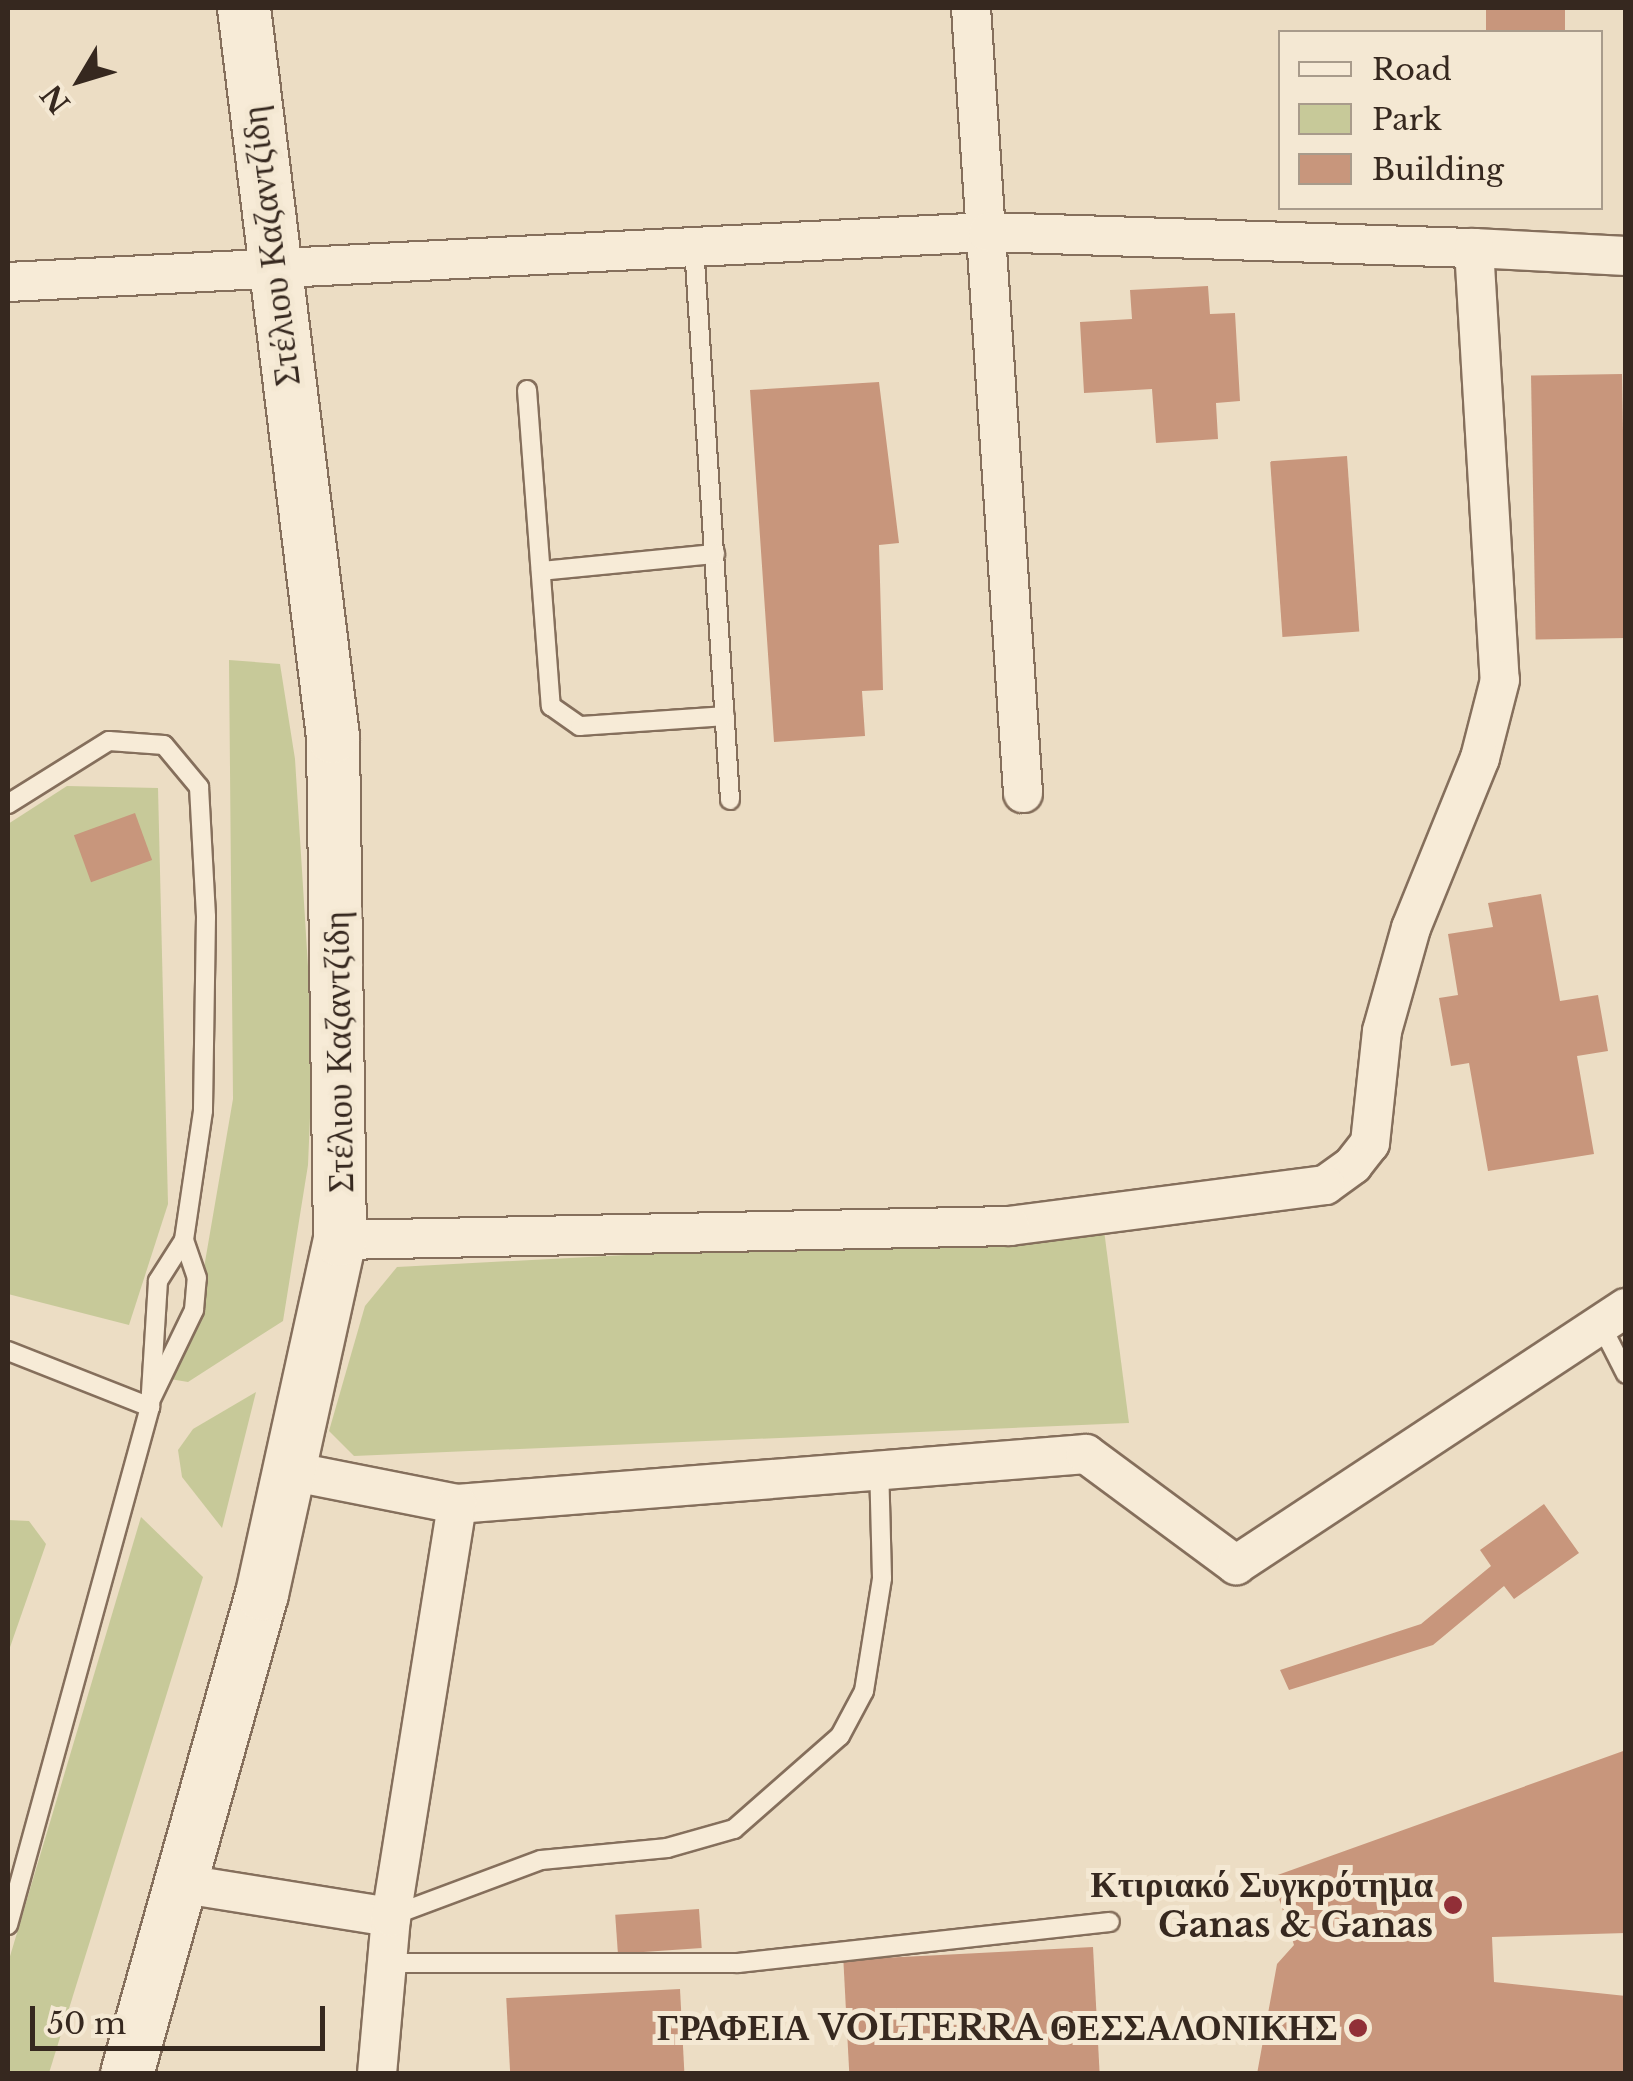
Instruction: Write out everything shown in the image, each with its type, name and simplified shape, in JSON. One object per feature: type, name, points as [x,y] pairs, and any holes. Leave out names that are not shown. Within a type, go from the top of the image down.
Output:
[{"type":"main road","name":"Στέλιου Καζαντζίδη","points":[[128,2074],[184,1884],[340,1240],[333,738],[272,266],[244,8]]},
{"type":"street","points":[[971,8],[1023,793]]},
{"type":"street","points":[[8,282],[988,232],[1626,256]]},
{"type":"street","points":[[340,1240],[1010,1226],[1325,1184],[1353,1165],[1370,1144],[1382,1031],[1410,928],[1480,758],[1500,680],[1474,248]]},
{"type":"street","points":[[285,1470],[457,1504],[879,1465],[1086,1454],[1114,1466],[1224,1560],[1250,1563],[1613,1316]]},
{"type":"street","points":[[377,2074],[390,1916],[457,1504]]},
{"type":"street","points":[[184,1884],[390,1916]]},
{"type":"lane","points":[[694,245],[730,800]]},
{"type":"lane","points":[[527,390],[552,706],[563,721],[726,716]]},
{"type":"lane","points":[[541,571],[715,554]]},
{"type":"lane","points":[[8,804],[108,741],[164,746],[200,787],[204,1111],[184,1240],[157,1288],[151,1402]]},
{"type":"lane","points":[[8,1925],[151,1402],[194,1310],[197,1278],[184,1240]]},
{"type":"lane","points":[[1613,1316],[1626,1374]]},
{"type":"lane","points":[[8,1351],[151,1402]]},
{"type":"lane","points":[[390,1916],[541,1860],[667,1848],[734,1828],[840,1736],[864,1691],[882,1578],[879,1465]]},
{"type":"lane","points":[[386,1963],[738,1964],[1110,1922]]},
{"type":"green space","points":[[229,660],[280,664],[295,759],[313,1046],[308,1165],[283,1321],[188,1382],[170,1379],[200,1291],[233,1099]]},
{"type":"green space","points":[[67,786],[158,788],[168,1204],[129,1325],[8,1294],[8,824]]},
{"type":"green space","points":[[1104,1230],[1129,1423],[354,1456],[329,1431],[365,1306],[397,1267]]},
{"type":"green space","points":[[256,1392],[222,1528],[182,1477],[178,1450],[193,1429]]},
{"type":"green space","points":[[141,1517],[203,1577],[49,2073],[8,2073],[8,1963]]},
{"type":"green space","points":[[8,1520],[29,1521],[46,1544],[8,1653]]},
{"type":"building","points":[[1486,8],[1565,8],[1565,30],[1486,30]]},
{"type":"building","points":[[1208,286],[1210,314],[1235,313],[1240,401],[1216,403],[1218,439],[1156,443],[1152,389],[1084,393],[1080,322],[1132,319],[1130,290]]},
{"type":"building","points":[[1622,374],[1626,638],[1536,640],[1531,376]]},
{"type":"building","points":[[879,382],[899,543],[879,545],[883,690],[862,691],[865,736],[774,742],[750,390]]},
{"type":"building","points":[[1347,456],[1359,632],[1282,637],[1270,461]]},
{"type":"building","points":[[135,813],[152,860],[91,882],[74,835]]},
{"type":"building","points":[[1541,894],[1560,1001],[1598,995],[1608,1051],[1577,1056],[1594,1154],[1488,1171],[1469,1063],[1451,1066],[1439,998],[1458,995],[1448,934],[1493,927],[1488,903]]},
{"type":"building","points":[[1544,1504],[1579,1553],[1514,1599],[1504,1586],[1433,1645],[1289,1690],[1280,1670],[1421,1624],[1491,1566],[1480,1550]]},
{"type":"building","name":"Κτιριακό Συγκρότημα Ganas & Ganas","points":[[1626,1750],[1626,1933],[1492,1937],[1494,1982],[1626,1996],[1626,2074],[1257,2074],[1277,1964],[1294,1945],[1272,1877]]},
{"type":"building","points":[[699,1909],[702,1948],[618,1954],[615,1915]]},
{"type":"building","points":[[1093,1947],[1100,2074],[849,2074],[843,1960]]},
{"type":"building","points":[[680,1989],[684,2074],[510,2074],[506,1998]]},
{"type":"place","name":"Κτιριακό Συγκρότημα Ganas & Ganas","points":[[1453,1905]]},
{"type":"place","name":"ΓΡΑΦΕΙΑ VOLTERRA ΘΕΣΣΑΛΟΝΙΚΗΣ","points":[[1358,2028]]}]
